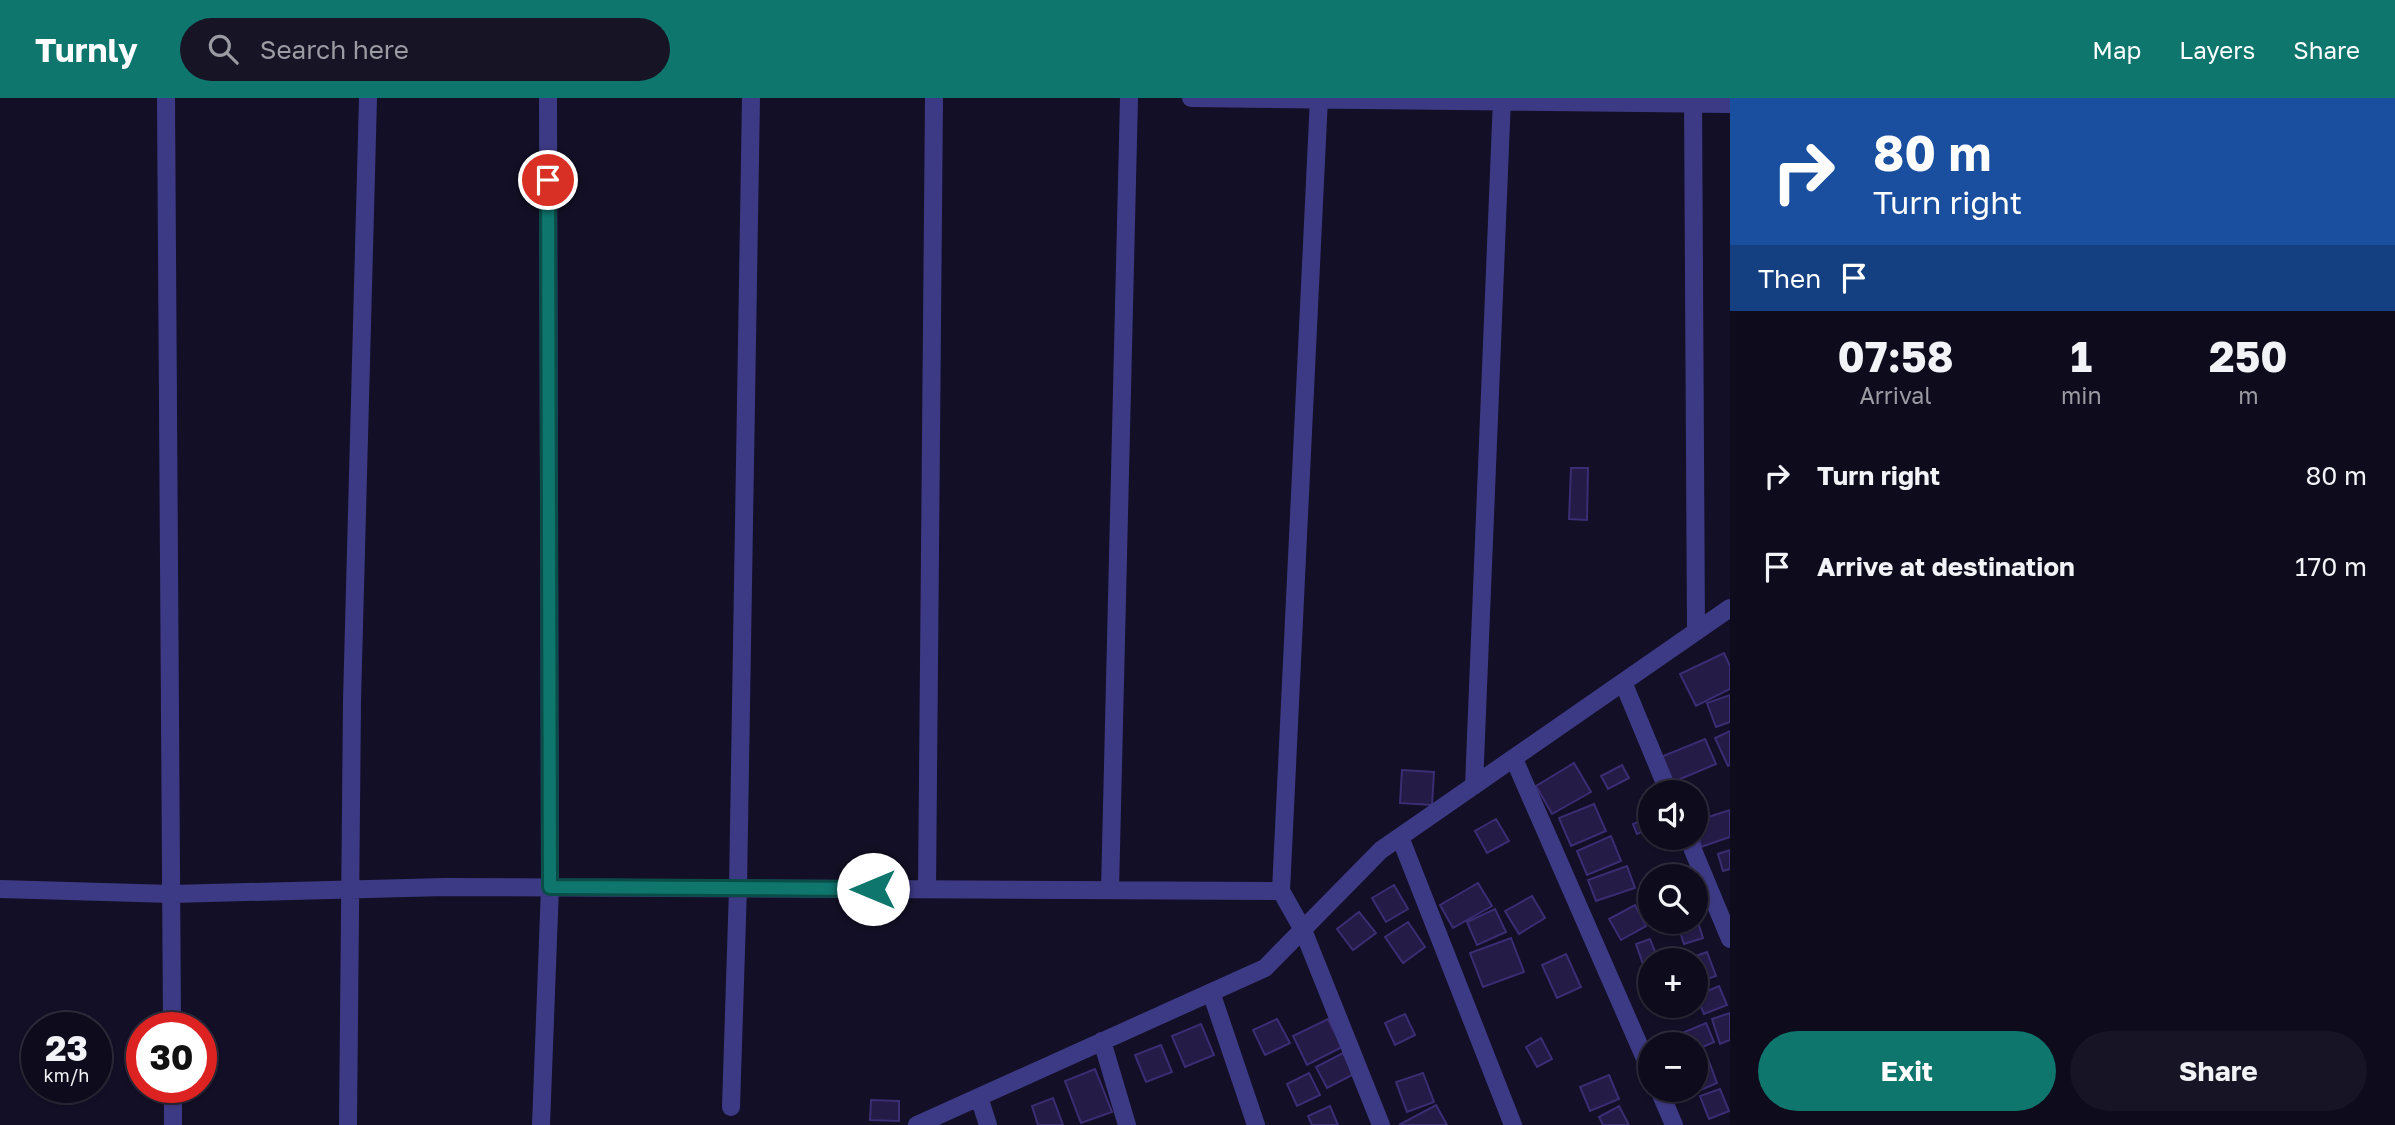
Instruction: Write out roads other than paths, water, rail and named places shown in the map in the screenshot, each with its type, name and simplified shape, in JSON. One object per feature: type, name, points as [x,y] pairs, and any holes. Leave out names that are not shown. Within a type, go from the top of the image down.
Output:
[{"type":"street","points":[[166,98],[172,1012]]},
{"type":"street","points":[[348,1125],[350,890],[368,98]]},
{"type":"street","points":[[541,1125],[550,887],[548,98]]},
{"type":"street","points":[[731,1107],[738,888],[751,98]]},
{"type":"street","points":[[927,889],[934,98]]},
{"type":"street","points":[[1110,890],[1129,98]]},
{"type":"street","points":[[1191,98],[1693,101],[1730,104]]},
{"type":"street","points":[[1319,99],[1281,891],[1303,930],[1381,1125]]},
{"type":"street","points":[[1474,786],[1502,100]]},
{"type":"street","points":[[1693,101],[1696,632]]},
{"type":"street","points":[[916,1125],[1265,968],[1381,850],[1730,608]]},
{"type":"street","points":[[1623,682],[1664,780]]},
{"type":"street","points":[[1514,759],[1638,1043]]},
{"type":"street","points":[[1401,837],[1513,1125]]},
{"type":"street","points":[[1693,850],[1730,939]]},
{"type":"street","points":[[0,889],[172,894],[550,887],[1281,891]]},
{"type":"street","points":[[1212,992],[1256,1125]]},
{"type":"street","points":[[1102,1041],[1128,1125]]},
{"type":"street","points":[[979,1097],[988,1125]]},
{"type":"street","points":[[1664,1102],[1674,1125]]},
{"type":"street","points":[[173,1103],[173,1125]]}]
